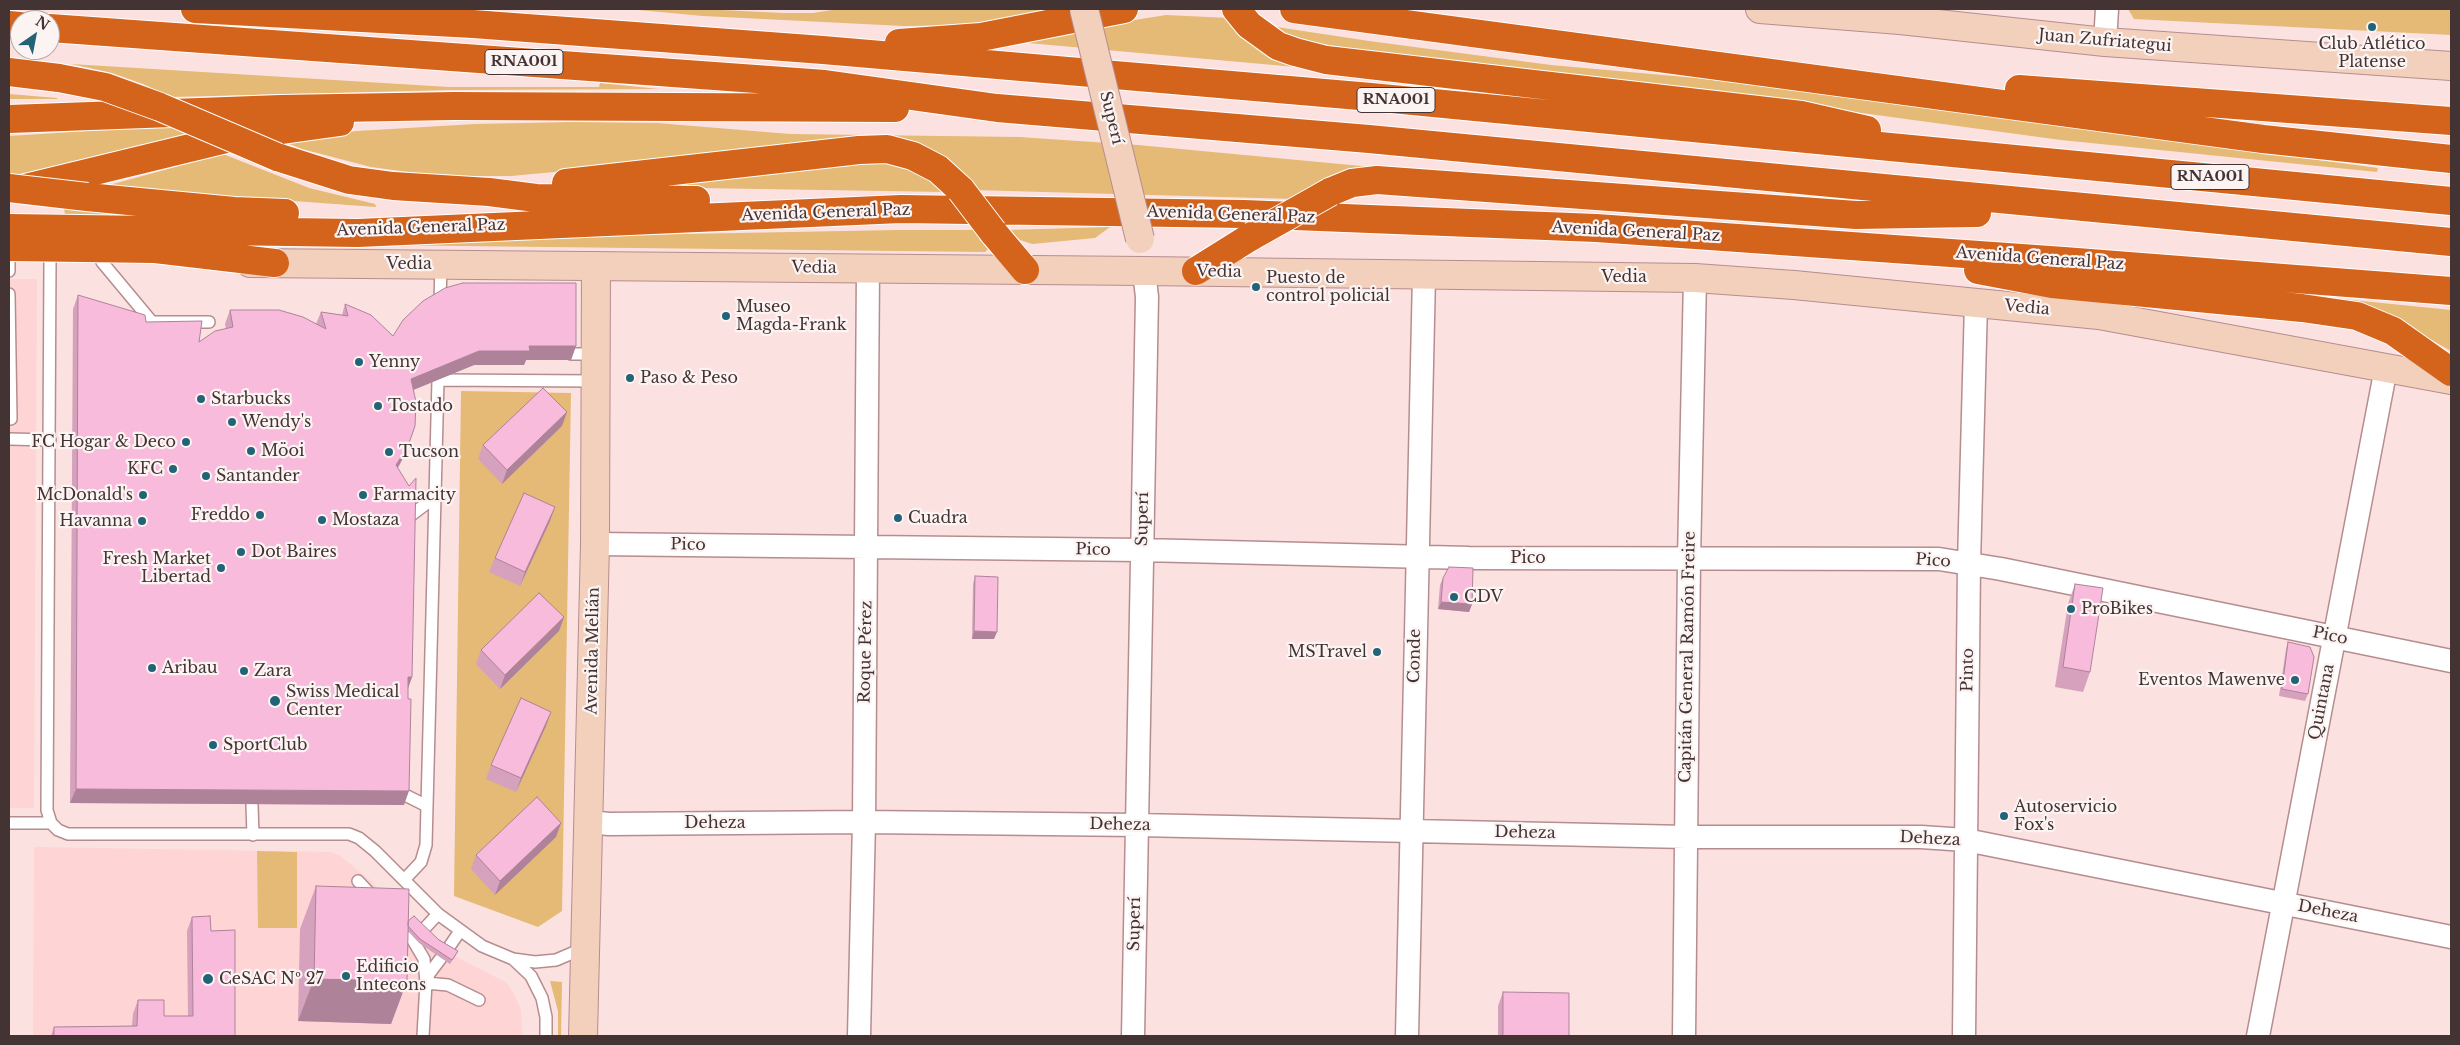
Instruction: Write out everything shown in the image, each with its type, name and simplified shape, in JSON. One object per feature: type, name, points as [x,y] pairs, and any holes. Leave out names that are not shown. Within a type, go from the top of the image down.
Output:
[{"type":"highway","name":"RNA001","points":[[195,9],[473,24],[823,50],[1380,98],[2451,201]]},
{"type":"highway","points":[[399,9],[473,24]]},
{"type":"highway","points":[[823,50],[981,36],[1124,9]]},
{"type":"highway","points":[[1294,9],[1879,86],[2253,138],[2451,158]]},
{"type":"highway","points":[[1242,17],[1278,46],[1326,60],[1801,115],[1968,154]]},
{"type":"highway","name":"RNA001","points":[[60,29],[825,84],[996,108],[1369,139],[2451,242]]},
{"type":"highway","points":[[9,72],[59,78],[105,88],[151,104],[277,157],[349,180],[536,198],[847,203],[901,209]]},
{"type":"highway","points":[[1879,86],[2038,89],[2451,121]]},
{"type":"highway","points":[[9,190],[62,181],[239,136],[454,106]]},
{"type":"highway","points":[[9,119],[281,108],[454,106],[996,108]]},
{"type":"highway","points":[[489,192],[859,150],[886,149],[913,156],[938,169],[961,190],[993,232],[1026,270]]},
{"type":"highway","points":[[1196,271],[1252,236],[1330,192],[1352,183],[1377,180],[1856,215],[2105,210]]},
{"type":"highway","points":[[9,190],[234,212],[552,223]]},
{"type":"highway","name":"Avenida General Paz","points":[[9,228],[358,232],[901,209],[1273,216],[1596,228],[2451,291]]},
{"type":"highway","points":[[1856,246],[2052,284],[2302,308],[2357,316],[2393,331],[2451,372]]},
{"type":"highway","points":[[9,247],[155,249],[275,264]]},
{"type":"street","name":"Superí","points":[[1084,9],[1140,239],[1148,297],[1132,1036]]},
{"type":"street","name":"Juan Zufriategui","points":[[1760,9],[1901,14],[2105,42],[2451,66]]},
{"type":"street","points":[[2105,42],[2107,9]]},
{"type":"street","name":"Vedia","points":[[9,260],[275,264],[1144,270],[1695,278],[1794,285],[2143,321],[2451,380]]},
{"type":"street","name":"Avenida Melián","points":[[583,1036],[595,544],[586,363],[596,266]]},
{"type":"street","name":"Roque Pérez","points":[[859,1036],[864,822],[868,268]]},
{"type":"street","name":"Conde","points":[[1407,1036],[1413,831],[1416,556],[1424,275]]},
{"type":"street","name":"Capitán General Ramón Freire","points":[[1684,1036],[1689,559],[1695,278]]},
{"type":"street","name":"Pinto","points":[[1964,1036],[1969,564],[1976,303]]},
{"type":"street","name":"Quintana","points":[[2258,1036],[2386,368]]},
{"type":"street","name":"Pico","points":[[595,544],[1142,550],[1416,556],[1939,559],[2451,661]]},
{"type":"street","name":"Deheza","points":[[589,822],[609,824],[864,822],[1138,825],[1686,837],[1921,837],[1966,840],[2451,937]]},
{"type":"lane","points":[[9,260],[9,271]]},
{"type":"lane","points":[[50,261],[47,810],[51,824],[58,830],[68,834],[349,834],[364,841],[438,914],[482,946],[513,959],[535,962],[551,960],[584,948]]},
{"type":"lane","points":[[102,262],[152,322],[209,322]]},
{"type":"lane","points":[[440,302],[441,264]]},
{"type":"lane","points":[[9,294],[10,419]]},
{"type":"lane","points":[[404,880],[421,862],[426,845],[438,380],[586,363]]},
{"type":"lane","points":[[9,440],[50,440]]},
{"type":"lane","points":[[410,516],[435,497]]},
{"type":"lane","points":[[405,795],[427,806]]},
{"type":"lane","points":[[252,805],[252,834]]},
{"type":"lane","points":[[9,823],[51,824]]},
{"type":"lane","points":[[358,881],[384,909]]},
{"type":"lane","points":[[423,1036],[426,983],[424,959],[413,934],[438,914]]},
{"type":"lane","points":[[426,983],[429,974],[460,931]]},
{"type":"lane","points":[[513,959],[531,976],[542,998],[546,1017],[546,1036]]},
{"type":"lane","points":[[426,983],[448,985],[479,1000]]},
{"type":"shaded area","points":[[628,9],[701,9],[813,13],[838,9],[1081,9],[985,25],[903,26],[703,16]]},
{"type":"shaded area","name":"Club Atlético Platense","points":[[2128,9],[2451,9],[2451,35],[2134,19]]},
{"type":"shaded area","points":[[1166,15],[1229,18],[1318,69],[1017,42],[1017,39]]},
{"type":"shaded area","points":[[1270,26],[1551,65],[1696,78],[2378,168],[2377,172],[2061,140],[1773,101],[1372,52],[1298,40]]},
{"type":"shaded area","points":[[71,64],[449,87],[599,87],[600,83],[659,89],[450,90],[171,97],[112,73]]},
{"type":"shaded area","points":[[9,94],[57,98],[57,99],[9,99]]},
{"type":"shaded area","points":[[657,123],[790,134],[1019,137],[1138,145],[1404,170],[1295,199],[973,190],[933,152],[619,166],[511,176],[465,176],[416,173],[371,167],[302,149],[282,141],[357,131],[475,124]]},
{"type":"shaded area","points":[[168,126],[238,126],[23,179],[9,177],[9,136]]},
{"type":"shaded area","points":[[223,154],[309,188],[375,204],[376,207],[102,187]]},
{"type":"shaded area","points":[[888,161],[930,177],[946,192],[637,187],[754,173]]},
{"type":"shaded area","points":[[64,205],[209,216],[65,218]]},
{"type":"shaded area","points":[[1110,227],[1095,238],[1032,244],[1020,240],[1007,230]]},
{"type":"shaded area","points":[[977,230],[989,248],[985,252],[373,245],[580,236]]},
{"type":"shaded area","points":[[2115,276],[2451,310],[2451,351],[2419,333]]},
{"type":"shaded area","points":[[9,279],[37,279],[34,808],[9,808]]},
{"type":"shaded area","points":[[461,391],[571,393],[562,911],[538,927],[454,896]]},
{"type":"shaded area","points":[[34,847],[330,852],[339,855],[371,881],[420,933],[445,951],[507,983],[521,1010],[522,1036],[33,1036]]},
{"type":"shaded area","points":[[257,851],[297,852],[297,928],[258,928]]},
{"type":"shaded area","points":[[550,981],[562,982],[561,1036],[558,1036],[558,1011]]},
{"type":"building","name":"Dot Baires","points":[[463,283],[576,283],[576,346],[529,346],[530,351],[479,351],[411,379],[416,402],[415,426],[408,446],[396,465],[409,486],[416,478],[412,677],[408,677],[408,699],[411,699],[409,791],[76,789],[78,295],[145,315],[146,322],[202,321],[199,342],[215,331],[233,327],[230,310],[279,310],[303,317],[326,329],[321,312],[348,316],[345,304],[371,315],[393,336],[403,320],[423,301],[445,288]]},
{"type":"building","points":[[543,388],[567,412],[507,470],[483,445]]},
{"type":"building","points":[[524,493],[555,507],[525,572],[495,558]]},
{"type":"building","name":"CDV","points":[[1449,567],[1473,568],[1472,604],[1441,602],[1443,578]]},
{"type":"building","points":[[975,576],[998,577],[997,632],[974,631]]},
{"type":"building","points":[[2075,584],[2103,588],[2090,672],[2063,667]]},
{"type":"building","points":[[539,593],[564,617],[505,675],[481,650]]},
{"type":"building","name":"Eventos Mawenve","points":[[2288,642],[2310,647],[2314,657],[2308,694],[2282,689]]},
{"type":"building","points":[[521,698],[551,712],[521,778],[491,765]]},
{"type":"building","points":[[537,797],[561,823],[500,881],[476,855]]},
{"type":"building","points":[[316,886],[409,889],[407,981],[314,979]]},
{"type":"building","name":"CeSAC Nº 27","points":[[210,916],[211,931],[235,930],[235,1036],[54,1036],[54,1027],[137,1026],[138,1000],[164,1000],[164,1016],[193,1016],[192,917]]},
{"type":"building","points":[[414,916],[439,940],[458,951],[452,960],[420,939],[408,926],[408,921]]},
{"type":"building","points":[[1503,992],[1569,993],[1569,1036],[1503,1036]]},
{"type":"place","name":"Club Atlético Platense","points":[[2372,27]]},
{"type":"place","name":"Puesto de control policial","points":[[1256,287]]},
{"type":"place","name":"Museo Magda-Frank","points":[[726,316]]},
{"type":"place","name":"Yenny","points":[[359,362]]},
{"type":"place","name":"Paso & Peso","points":[[630,378]]},
{"type":"place","name":"Starbucks","points":[[201,399]]},
{"type":"place","name":"Tostado","points":[[378,406]]},
{"type":"place","name":"Wendy's","points":[[232,422]]},
{"type":"place","name":"FC Hogar & Deco","points":[[186,442]]},
{"type":"place","name":"Möoi","points":[[251,451]]},
{"type":"place","name":"Tucson","points":[[389,452]]},
{"type":"place","name":"KFC","points":[[173,469]]},
{"type":"place","name":"Santander","points":[[206,476]]},
{"type":"place","name":"McDonald's","points":[[143,495]]},
{"type":"place","name":"Farmacity","points":[[363,495]]},
{"type":"place","name":"Freddo","points":[[260,515]]},
{"type":"place","name":"Cuadra","points":[[898,518]]},
{"type":"place","name":"Mostaza","points":[[322,520]]},
{"type":"place","name":"Havanna","points":[[142,521]]},
{"type":"place","name":"Dot Baires","points":[[241,552]]},
{"type":"place","name":"Fresh Market Libertad","points":[[221,568]]},
{"type":"place","name":"CDV","points":[[1454,597]]},
{"type":"place","name":"ProBikes","points":[[2071,609]]},
{"type":"place","name":"MSTravel","points":[[1377,652]]},
{"type":"place","name":"Aribau","points":[[152,668]]},
{"type":"place","name":"Zara","points":[[244,671]]},
{"type":"place","name":"Eventos Mawenve","points":[[2295,680]]},
{"type":"place","name":"Swiss Medical Center","points":[[275,701]]},
{"type":"place","name":"SportClub","points":[[213,745]]},
{"type":"place","name":"Autoservicio Fox's","points":[[2004,816]]},
{"type":"place","name":"Edificio Intecons","points":[[346,976]]},
{"type":"place","name":"CeSAC Nº 27","points":[[208,979]]}]
